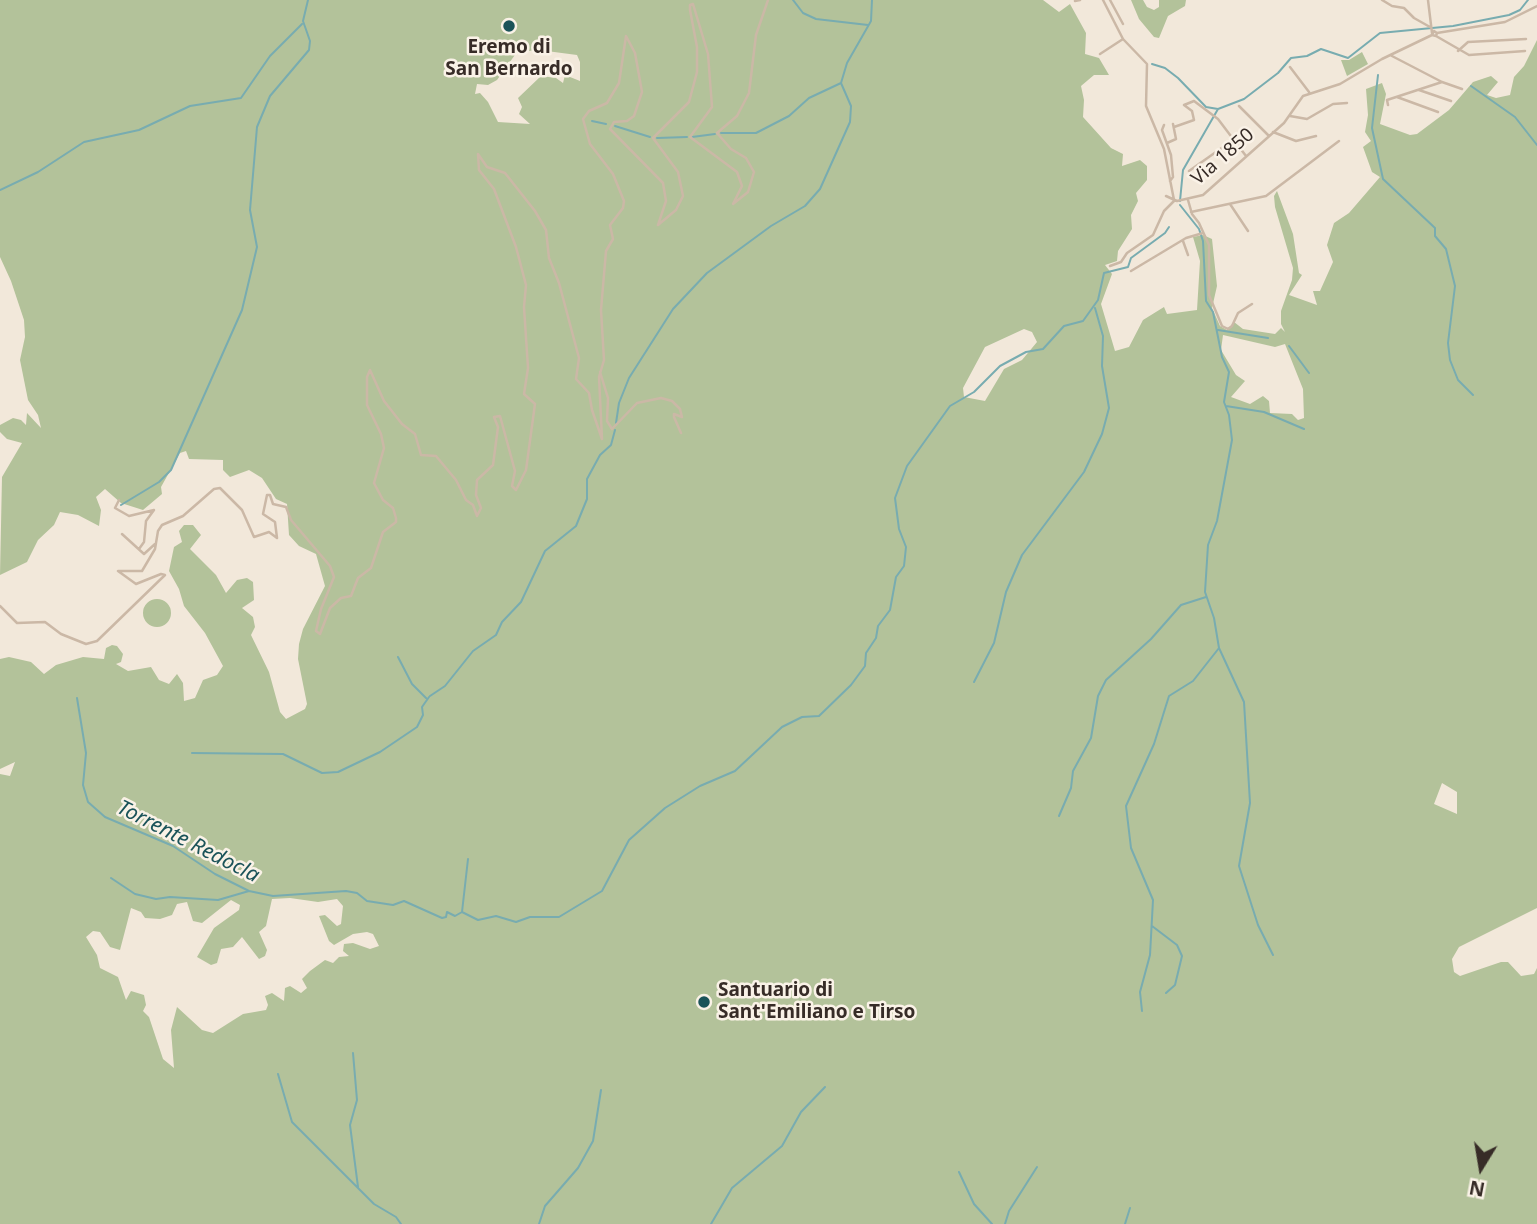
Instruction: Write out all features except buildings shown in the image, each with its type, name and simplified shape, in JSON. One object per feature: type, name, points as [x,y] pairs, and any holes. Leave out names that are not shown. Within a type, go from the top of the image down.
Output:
[{"type":"street","points":[[0,606],[17,622],[45,622],[61,634],[92,643],[164,577],[161,574],[136,584],[128,576],[118,573],[121,569],[142,571],[162,525],[183,516],[217,488],[228,493],[239,505],[254,537],[269,532],[277,538],[275,522],[263,514],[268,494],[273,504],[286,507],[291,520],[333,572],[318,621],[316,631],[320,634],[330,608],[351,596],[358,578],[371,568],[383,532],[397,518],[393,508],[383,500],[374,483],[384,448],[368,405],[370,370],[384,401],[415,434],[421,455],[436,456],[455,479],[466,500],[473,505],[477,516],[481,508],[476,495],[477,480],[493,465],[498,427],[494,417],[500,416],[515,471],[512,486],[516,490],[526,470],[535,404],[524,394],[528,368],[525,280],[517,248],[494,191],[480,170],[478,154],[487,167],[505,173],[535,211],[546,230],[549,258],[559,283],[579,358],[576,379],[589,393],[603,439],[600,372],[604,360],[601,310],[606,251],[613,239],[610,227],[624,201],[613,174],[590,144],[584,128],[585,115],[607,103],[619,83],[625,55],[623,36],[626,36],[635,53],[642,92],[634,116],[627,121],[614,122],[610,129],[663,183],[666,201],[658,225],[676,210],[683,197],[678,172],[653,138],[689,102],[697,69],[697,47],[690,10],[693,4],[708,54],[712,107],[690,137],[737,172],[742,186],[732,202],[736,204],[748,192],[754,172],[746,158],[731,149],[717,132],[737,116],[749,93],[756,35],[768,0]]},
{"type":"street","points":[[1103,0],[1123,39],[1147,64],[1146,106],[1164,149],[1176,200]]},
{"type":"street","points":[[1110,0],[1123,24]]},
{"type":"street","points":[[1382,0],[1391,6],[1404,8],[1458,51],[1469,55],[1525,51]]},
{"type":"street","points":[[1428,0],[1433,32]]},
{"type":"street","points":[[1290,67],[1309,92],[1340,84],[1433,32],[1505,22],[1537,6]]},
{"type":"street","points":[[1100,54],[1123,39]]},
{"type":"street","points":[[1458,51],[1468,42],[1526,39]]},
{"type":"street","points":[[1390,55],[1442,82],[1462,89]]},
{"type":"street","points":[[1388,105],[1387,100],[1442,82]]},
{"type":"street","points":[[1419,89],[1451,102]]},
{"type":"street","name":"Via 1850","points":[[1110,266],[1124,259],[1127,253],[1153,235],[1164,211],[1176,200],[1203,195],[1290,116],[1303,96],[1309,92]]},
{"type":"street","points":[[1397,97],[1438,112]]},
{"type":"street","points":[[1167,143],[1176,139],[1173,126],[1194,120],[1192,111],[1184,106],[1191,101],[1216,117],[1246,156]]},
{"type":"street","points":[[1290,116],[1307,119],[1333,104],[1347,103]]},
{"type":"street","points":[[1239,106],[1269,136]]},
{"type":"street","points":[[1164,125],[1173,177],[1170,181]]},
{"type":"street","points":[[1273,132],[1297,141],[1316,136]]},
{"type":"street","points":[[1189,171],[1233,141]]},
{"type":"street","points":[[1191,212],[1266,196],[1339,141]]},
{"type":"street","points":[[488,189],[494,191]]},
{"type":"street","points":[[1166,195],[1176,200]]},
{"type":"street","points":[[1186,200],[1209,245],[1210,297],[1224,328],[1232,326],[1238,313],[1252,304]]},
{"type":"street","points":[[1230,204],[1248,231]]},
{"type":"street","points":[[1131,271],[1183,240],[1203,233]]},
{"type":"street","points":[[1183,240],[1188,255]]},
{"type":"street","points":[[600,372],[608,398],[607,421],[612,429],[643,400],[661,398],[677,404],[682,417],[674,414],[674,418],[681,433]]},
{"type":"street","points":[[119,500],[115,508],[129,516],[154,510],[146,521],[144,542],[139,550]]},
{"type":"street","points":[[122,534],[144,554],[156,543]]},
{"type":"green space","points":[[0,0],[1043,0],[1059,12],[1070,4],[1086,33],[1085,54],[1099,58],[1109,75],[1094,75],[1081,86],[1083,117],[1111,148],[1123,154],[1122,166],[1140,160],[1147,166],[1147,180],[1136,193],[1138,201],[1131,215],[1132,229],[1118,251],[1117,261],[1105,265],[1112,274],[1101,304],[1115,351],[1129,347],[1143,320],[1164,307],[1167,314],[1197,310],[1200,261],[1193,237],[1203,235],[1212,239],[1217,286],[1212,308],[1220,326],[1227,330],[1234,322],[1243,329],[1275,334],[1281,328],[1285,332],[1281,324],[1281,311],[1292,280],[1293,268],[1274,196],[1277,191],[1293,234],[1299,273],[1302,275],[1289,295],[1317,305],[1313,291],[1320,291],[1333,262],[1327,245],[1334,223],[1349,213],[1380,177],[1372,172],[1363,147],[1371,141],[1365,132],[1368,115],[1366,89],[1382,83],[1386,94],[1380,124],[1410,135],[1417,134],[1449,110],[1473,82],[1491,76],[1498,82],[1487,95],[1496,98],[1510,95],[1514,77],[1524,66],[1537,40],[1537,908],[1459,947],[1452,959],[1454,972],[1460,976],[1501,962],[1508,962],[1521,976],[1534,974],[1537,968],[1537,1224],[0,1224],[0,774],[10,776],[15,762],[0,769],[0,659],[9,657],[31,662],[44,674],[56,665],[83,657],[104,659],[106,648],[117,646],[123,654],[121,662],[116,664],[128,671],[151,667],[159,680],[169,684],[177,674],[183,683],[184,701],[195,698],[203,680],[217,675],[223,666],[205,633],[184,606],[179,589],[169,571],[174,547],[182,542],[179,531],[184,525],[193,525],[201,535],[190,549],[216,575],[226,593],[237,580],[247,578],[253,582],[254,600],[242,608],[253,617],[255,627],[251,635],[269,672],[280,712],[286,719],[305,709],[307,704],[298,659],[299,644],[303,629],[325,586],[316,554],[299,546],[289,535],[287,504],[276,499],[262,478],[249,470],[230,477],[223,470],[223,460],[189,459],[186,451],[180,453],[161,487],[162,494],[143,510],[121,503],[105,489],[96,497],[101,510],[99,526],[78,515],[60,512],[54,525],[38,540],[27,562],[0,575],[2,477],[22,443],[7,439],[0,432],[0,425],[13,418],[26,425],[27,413],[41,428],[38,415],[28,400],[20,360],[25,337],[24,320],[0,257]],"holes":[[[539,50],[577,55],[580,62],[580,81],[565,75],[563,83],[556,78],[541,76],[518,98],[522,107],[519,114],[530,124],[498,122],[488,102],[480,93],[475,94],[477,84],[488,85],[497,80],[517,52]],[[1024,329],[1032,332],[1037,342],[1022,360],[1004,369],[985,401],[964,397],[963,388],[985,347]],[[1223,335],[1275,347],[1285,344],[1303,389],[1304,418],[1298,420],[1292,414],[1270,413],[1269,401],[1263,396],[1250,404],[1231,397],[1245,381],[1236,375],[1221,350]],[[1442,783],[1457,792],[1457,814],[1434,804]],[[290,898],[318,902],[337,899],[343,906],[341,924],[337,926],[325,915],[319,916],[329,941],[334,945],[353,934],[367,932],[373,934],[379,946],[370,949],[353,943],[344,944],[343,951],[349,956],[339,957],[333,963],[325,960],[310,971],[302,979],[307,988],[301,993],[290,986],[285,988],[284,1001],[272,993],[265,996],[268,1005],[266,1010],[243,1014],[213,1033],[202,1030],[177,1007],[171,1030],[174,1068],[163,1059],[149,1017],[143,1011],[146,1005],[144,995],[131,991],[126,1000],[118,977],[100,968],[97,955],[86,937],[93,931],[100,932],[110,947],[120,950],[131,908],[141,912],[145,918],[160,919],[172,915],[177,904],[187,902],[193,921],[202,923],[231,900],[240,905],[239,910],[214,928],[197,957],[211,965],[217,963],[221,949],[233,947],[242,937],[259,959],[265,956],[267,950],[259,932],[266,926],[272,899]]]},
{"type":"green space","points":[[1131,0],[1143,0],[1147,7],[1154,10],[1159,7],[1159,0],[1186,0],[1185,6],[1168,16],[1159,38],[1154,37],[1139,19]]},
{"type":"green space","points":[[1362,52],[1368,64],[1347,76],[1341,60],[1349,60]]},
{"type":"green space","points":[[157,599],[167,603],[171,613],[167,623],[157,627],[147,623],[143,613],[147,603]]},
{"type":"waterway","points":[[121,505],[159,482],[171,470],[242,310],[257,247],[250,210],[257,127],[270,96],[309,50],[310,41],[303,21],[308,0]]},
{"type":"waterway","points":[[793,0],[803,13],[816,19],[868,25]]},
{"type":"waterway","points":[[616,423],[619,403],[629,378],[673,309],[707,273],[771,226],[805,206],[820,189],[850,122],[851,106],[841,83],[847,63],[871,21],[872,0]]},
{"type":"waterway","name":"Torrente Redocla","points":[[1180,201],[1183,170],[1218,109],[1244,99],[1278,73],[1291,58],[1307,56],[1321,49],[1348,58],[1380,33],[1453,26],[1509,15],[1520,10],[1528,0]]},
{"type":"waterway","points":[[0,190],[38,172],[84,142],[139,130],[190,106],[241,98],[270,56],[302,24]]},
{"type":"waterway","points":[[1152,64],[1165,68],[1178,78],[1206,107],[1218,109]]},
{"type":"waterway","points":[[1378,75],[1372,128],[1383,179],[1435,228],[1435,236],[1446,249],[1455,286],[1448,343],[1450,360],[1458,380],[1473,395]]},
{"type":"waterway","points":[[721,133],[756,133],[789,116],[809,98],[841,83]]},
{"type":"waterway","points":[[1471,86],[1515,117],[1537,145]]},
{"type":"waterway","points":[[592,121],[606,124]]},
{"type":"waterway","points":[[615,126],[650,137]]},
{"type":"waterway","points":[[692,137],[715,134]]},
{"type":"waterway","points":[[657,138],[687,137]]},
{"type":"waterway","points":[[1180,205],[1199,229],[1203,241],[1206,301],[1213,312],[1222,357],[1229,372],[1224,402],[1229,415],[1232,440],[1217,521],[1208,545],[1205,592],[1214,618],[1219,648],[1244,702],[1250,803],[1239,866],[1258,925],[1273,955]]},
{"type":"waterway","name":"Torrente Redocla","points":[[77,698],[86,753],[83,785],[88,802],[105,817],[173,846],[215,874],[249,891],[273,896],[346,891],[357,893],[367,901],[393,905],[404,901],[442,918],[446,917],[447,912],[455,916],[462,912],[478,920],[496,916],[516,922],[530,917],[559,917],[602,891],[629,840],[665,808],[700,786],[735,771],[782,727],[802,717],[819,716],[851,685],[865,666],[866,653],[876,638],[878,626],[890,610],[896,577],[904,566],[906,547],[899,529],[895,498],[907,466],[950,406],[974,392],[1000,366],[1026,352],[1043,349],[1064,326],[1083,321],[1098,300],[1104,273],[1128,267],[1131,258],[1165,233],[1169,227]]},
{"type":"waterway","points":[[974,682],[994,643],[1006,592],[1022,555],[1084,472],[1102,434],[1109,408],[1102,366],[1103,336],[1095,308]]},
{"type":"waterway","points":[[1218,330],[1268,338]]},
{"type":"waterway","points":[[1289,346],[1309,373]]},
{"type":"waterway","points":[[1226,406],[1264,412],[1304,429]]},
{"type":"waterway","points":[[430,696],[445,686],[473,651],[496,635],[502,622],[521,602],[545,551],[576,526],[587,499],[587,479],[600,455],[611,445],[615,430]]},
{"type":"waterway","points":[[1059,816],[1071,788],[1073,771],[1091,738],[1098,696],[1106,680],[1151,639],[1181,605],[1206,597]]},
{"type":"waterway","points":[[1142,1011],[1140,992],[1150,955],[1153,900],[1131,848],[1126,806],[1154,744],[1169,696],[1193,681],[1219,648]]},
{"type":"waterway","points":[[398,657],[412,684],[426,698]]},
{"type":"waterway","points":[[192,753],[283,754],[322,773],[338,772],[380,752],[417,727],[423,715],[422,707],[429,697]]},
{"type":"waterway","points":[[462,912],[468,859]]},
{"type":"waterway","points":[[111,878],[135,894],[156,899],[170,897],[218,900],[249,891]]},
{"type":"waterway","points":[[1152,926],[1177,945],[1182,956],[1175,985],[1166,993]]},
{"type":"waterway","points":[[353,1053],[357,1100],[350,1125],[358,1187]]},
{"type":"waterway","points":[[278,1074],[292,1122],[374,1204],[396,1217],[401,1224]]},
{"type":"waterway","points":[[711,1224],[732,1188],[782,1146],[801,1112],[825,1087]]},
{"type":"waterway","points":[[539,1224],[545,1206],[578,1168],[593,1141],[601,1090]]},
{"type":"waterway","points":[[1005,1224],[1009,1211],[1037,1167]]},
{"type":"waterway","points":[[959,1172],[974,1204],[992,1224]]},
{"type":"waterway","points":[[1125,1224],[1130,1208]]},
{"type":"place","name":"Eremo di San Bernardo","points":[[509,26]]},
{"type":"place","name":"Santuario di Sant'Emiliano e Tirso","points":[[704,1002]]}]
